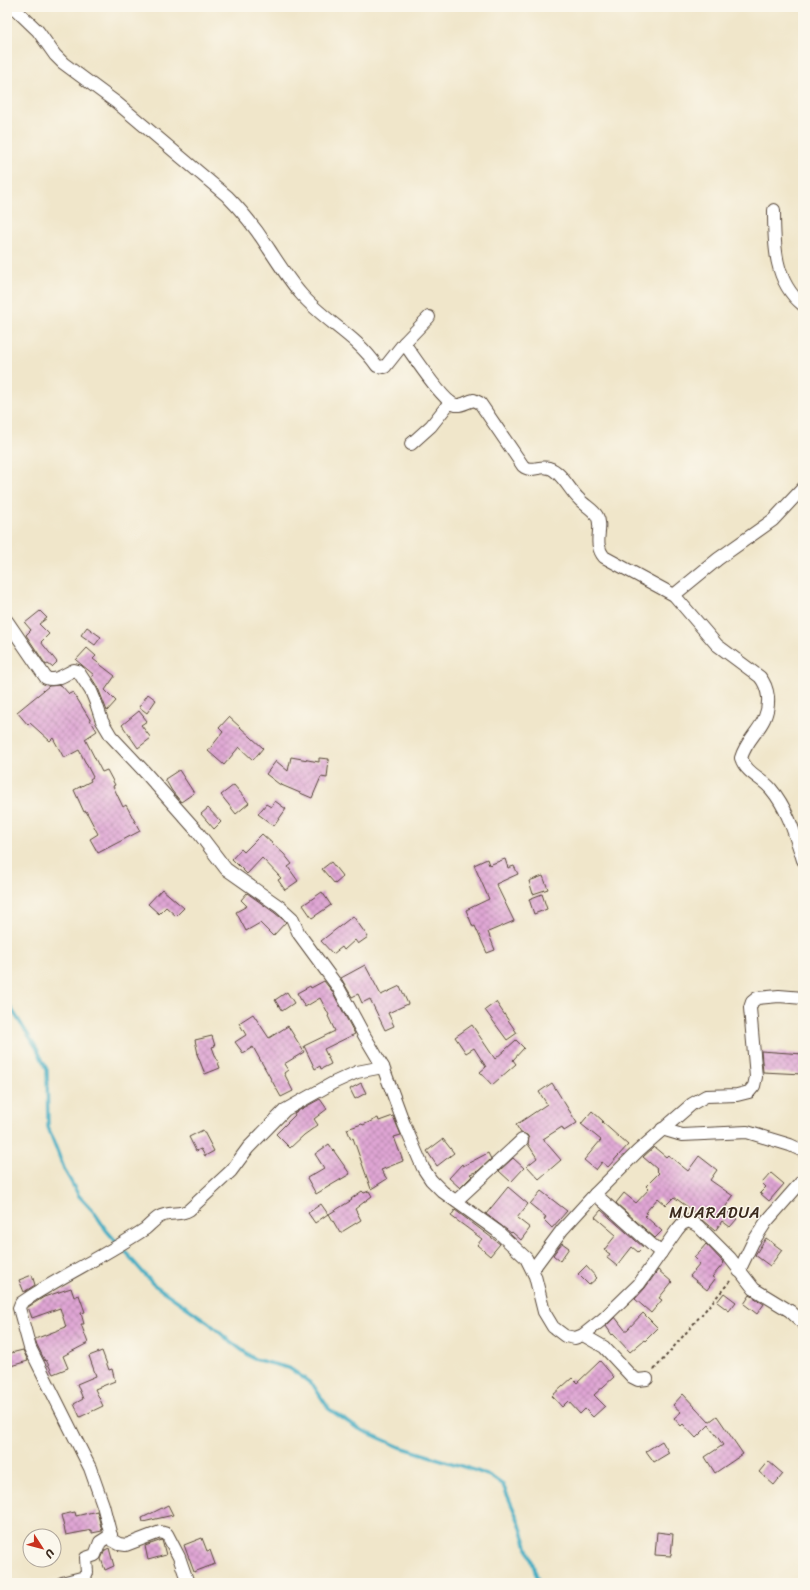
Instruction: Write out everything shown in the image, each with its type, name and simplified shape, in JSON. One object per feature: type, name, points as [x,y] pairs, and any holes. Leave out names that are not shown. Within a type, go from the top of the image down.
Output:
[{"type":"street","points":[[13,7],[38,31],[55,55],[63,63],[117,103],[227,196],[262,238],[291,282],[302,295],[322,314],[362,346],[377,366],[384,367],[428,317]]},
{"type":"street","points":[[774,210],[776,247],[781,274],[786,286],[803,305]]},
{"type":"street","points":[[404,343],[427,375],[450,402],[457,405],[474,400],[480,403],[522,466],[530,469],[546,467],[555,470],[578,498],[596,513],[598,518],[599,546],[604,557],[674,595],[726,654],[760,677],[765,683],[768,702],[764,720],[748,743],[741,758],[743,764],[771,789],[782,806],[790,821],[803,860]]},
{"type":"street","points":[[411,444],[431,426],[450,402]]},
{"type":"street","points":[[674,595],[718,559],[773,520],[803,488]]},
{"type":"street","points":[[7,622],[46,678],[51,680],[74,670],[78,671],[94,697],[104,725],[111,736],[197,831],[226,869],[280,906],[292,918],[299,934],[338,986],[364,1036],[383,1067],[404,1124],[423,1168],[431,1180],[443,1192],[456,1200],[509,1242],[526,1258],[533,1270],[540,1299],[548,1321],[553,1327],[565,1336],[576,1338],[582,1335],[614,1309],[631,1292],[645,1276],[682,1224],[689,1221],[698,1226],[730,1258],[754,1290],[790,1311],[803,1323]]},
{"type":"street","points":[[533,1270],[562,1230],[595,1194],[662,1129],[692,1104],[706,1096],[737,1095],[750,1092],[754,1086],[756,1077],[750,1017],[752,1002],[762,996],[803,998]]},
{"type":"street","points":[[188,1583],[179,1557],[167,1534],[160,1532],[122,1545],[116,1543],[111,1535],[90,1468],[30,1348],[19,1308],[21,1303],[64,1276],[144,1230],[159,1217],[168,1214],[186,1212],[189,1210],[232,1170],[248,1148],[285,1110],[333,1083],[357,1072],[383,1067]]},
{"type":"street","points":[[662,1129],[682,1134],[747,1132],[790,1145],[803,1151]]},
{"type":"street","points":[[456,1200],[522,1140]]},
{"type":"street","points":[[739,1271],[753,1242],[762,1229],[777,1209],[803,1180]]},
{"type":"street","points":[[595,1194],[661,1253]]},
{"type":"street","points":[[582,1335],[604,1347],[632,1377],[638,1380],[647,1379]]},
{"type":"street","points":[[62,1583],[85,1577],[88,1573],[86,1558],[95,1555],[100,1542],[111,1535]]},
{"type":"path","points":[[647,1379],[739,1271]]},
{"type":"building","points":[[40,611],[47,618],[39,624],[49,634],[41,642],[57,662],[52,667],[48,664],[46,665],[26,635],[31,630],[25,623]]},
{"type":"building","points":[[87,627],[101,637],[95,645],[81,635]]},
{"type":"building","points":[[87,648],[96,656],[93,659],[115,676],[105,690],[116,701],[107,711],[98,688],[91,677],[94,675],[76,660]]},
{"type":"building","points":[[61,685],[69,694],[73,692],[97,731],[85,739],[102,772],[107,770],[115,785],[113,786],[123,807],[126,805],[140,831],[98,853],[90,839],[98,834],[86,811],[84,812],[74,790],[91,781],[90,779],[93,777],[79,750],[64,758],[53,738],[50,741],[30,723],[28,725],[17,712],[49,686]]},
{"type":"building","points":[[148,694],[156,700],[147,713],[139,707]]},
{"type":"building","points":[[139,711],[147,721],[141,725],[151,738],[138,748],[122,725]]},
{"type":"building","points":[[229,717],[263,748],[253,760],[239,747],[224,765],[208,751],[223,732],[219,728]]},
{"type":"building","points":[[291,757],[319,762],[319,758],[329,759],[327,778],[321,777],[312,798],[279,784],[266,774],[276,761],[288,771]]},
{"type":"building","points":[[179,770],[194,793],[181,802],[165,779]]},
{"type":"building","points":[[234,785],[249,803],[236,814],[221,795]]},
{"type":"building","points":[[275,801],[286,809],[274,826],[258,814],[266,804],[271,807]]},
{"type":"building","points":[[208,808],[221,822],[214,829],[201,814]]},
{"type":"building","points":[[262,834],[284,854],[292,864],[288,867],[298,881],[285,890],[278,880],[281,878],[262,858],[247,874],[232,859],[241,849],[244,852]]},
{"type":"building","points":[[487,859],[489,865],[505,859],[508,868],[514,866],[518,874],[496,884],[514,921],[488,932],[495,950],[487,953],[466,910],[489,899],[474,865]]},
{"type":"building","points":[[331,862],[343,877],[335,884],[322,869]]},
{"type":"building","points":[[543,876],[548,889],[533,894],[529,881]]},
{"type":"building","points":[[162,889],[184,908],[176,916],[166,907],[159,914],[148,904]]},
{"type":"building","points":[[322,892],[331,905],[312,918],[303,905]]},
{"type":"building","points":[[247,893],[286,922],[273,936],[260,923],[246,931],[236,912],[247,906],[241,900]]},
{"type":"building","points":[[542,894],[547,909],[534,914],[529,899]]},
{"type":"building","points":[[353,916],[368,937],[358,944],[355,940],[344,950],[342,947],[333,954],[321,941]]},
{"type":"building","points":[[365,965],[381,995],[400,986],[408,1004],[388,1013],[394,1026],[385,1030],[370,999],[362,1003],[358,994],[352,997],[341,978]]},
{"type":"building","points":[[324,981],[332,991],[355,1034],[324,1049],[331,1064],[321,1069],[320,1066],[315,1069],[304,1046],[335,1031],[320,998],[305,1007],[297,993]]},
{"type":"building","points":[[287,992],[294,1003],[282,1011],[275,1000]]},
{"type":"building","points":[[496,1002],[517,1033],[507,1040],[485,1010]]},
{"type":"building","points":[[253,1014],[269,1038],[288,1026],[304,1052],[284,1064],[288,1070],[284,1073],[293,1091],[281,1097],[253,1047],[243,1053],[235,1042],[246,1035],[239,1023]]},
{"type":"building","points":[[472,1025],[495,1059],[516,1040],[524,1048],[513,1060],[516,1064],[492,1085],[480,1072],[486,1067],[474,1048],[466,1053],[455,1037]]},
{"type":"building","points":[[212,1036],[215,1046],[212,1047],[220,1068],[205,1074],[197,1054],[195,1040]]},
{"type":"building","points":[[761,1051],[803,1054],[802,1074],[763,1072]]},
{"type":"building","points":[[361,1083],[366,1093],[355,1099],[350,1089]]},
{"type":"building","points":[[552,1083],[577,1123],[564,1131],[562,1127],[543,1139],[561,1160],[539,1179],[527,1166],[537,1158],[528,1144],[529,1138],[527,1135],[521,1133],[516,1125],[547,1104],[539,1092]]},
{"type":"building","points":[[320,1099],[327,1109],[314,1119],[318,1125],[290,1148],[276,1134],[295,1115],[294,1113]]},
{"type":"building","points":[[592,1111],[628,1145],[608,1167],[602,1162],[596,1170],[584,1160],[601,1140],[581,1124]]},
{"type":"building","points":[[393,1116],[401,1135],[394,1137],[403,1161],[381,1170],[387,1179],[371,1189],[353,1138],[351,1139],[347,1129],[362,1124],[363,1125],[378,1118],[379,1121]]},
{"type":"building","points":[[203,1130],[214,1151],[205,1156],[201,1149],[196,1151],[189,1137]]},
{"type":"building","points":[[443,1139],[454,1153],[437,1166],[427,1151]]},
{"type":"building","points":[[329,1144],[350,1174],[316,1194],[307,1178],[324,1168],[315,1154]]},
{"type":"building","points":[[654,1147],[666,1157],[668,1155],[688,1171],[699,1156],[717,1170],[710,1180],[733,1196],[724,1209],[737,1219],[730,1227],[722,1221],[715,1231],[702,1220],[691,1214],[693,1211],[674,1197],[666,1205],[658,1198],[645,1213],[647,1214],[645,1216],[662,1231],[655,1238],[616,1203],[624,1193],[636,1203],[649,1189],[646,1186],[659,1173],[656,1170],[657,1169],[643,1157]]},
{"type":"building","points":[[488,1153],[491,1159],[478,1171],[470,1174],[472,1176],[460,1188],[449,1178],[462,1164],[463,1166]]},
{"type":"building","points":[[513,1158],[524,1168],[511,1182],[499,1171]]},
{"type":"building","points":[[771,1173],[784,1184],[769,1201],[760,1193],[766,1187],[762,1183]]},
{"type":"building","points":[[508,1187],[528,1204],[517,1218],[530,1228],[521,1240],[486,1214]]},
{"type":"building","points":[[362,1191],[364,1193],[369,1191],[372,1196],[355,1209],[361,1220],[340,1233],[329,1214],[352,1200],[351,1199]]},
{"type":"building","points":[[541,1191],[567,1211],[552,1228],[544,1220],[546,1217],[530,1204]]},
{"type":"building","points":[[321,1204],[328,1214],[315,1223],[308,1213]]},
{"type":"building","points":[[455,1210],[500,1244],[490,1256],[477,1245],[482,1239],[451,1216]]},
{"type":"building","points":[[601,1210],[643,1247],[638,1252],[632,1247],[617,1266],[607,1258],[610,1254],[604,1250],[616,1235],[595,1217]]},
{"type":"building","points":[[766,1238],[782,1250],[770,1266],[755,1255]]},
{"type":"building","points":[[562,1243],[569,1248],[560,1261],[553,1255]]},
{"type":"building","points":[[706,1244],[724,1263],[712,1277],[715,1279],[707,1290],[690,1276],[700,1264],[694,1258]]},
{"type":"building","points":[[586,1266],[597,1278],[589,1285],[578,1274]]},
{"type":"building","points":[[658,1270],[672,1282],[659,1298],[662,1300],[651,1313],[635,1299]]},
{"type":"building","points":[[32,1275],[35,1285],[24,1292],[19,1280]]},
{"type":"building","points":[[71,1288],[74,1297],[79,1295],[85,1312],[81,1313],[84,1324],[81,1324],[88,1343],[63,1356],[68,1368],[53,1374],[35,1339],[66,1327],[60,1308],[32,1318],[28,1307],[44,1297]]},
{"type":"building","points":[[724,1293],[736,1302],[729,1311],[717,1302]]},
{"type":"building","points":[[750,1295],[764,1304],[757,1314],[744,1304]]},
{"type":"building","points":[[643,1313],[658,1328],[645,1341],[644,1340],[630,1352],[613,1334],[612,1335],[606,1326],[615,1317],[625,1330],[627,1330]]},
{"type":"building","points":[[23,1350],[28,1361],[7,1367],[7,1354]]},
{"type":"building","points":[[102,1351],[109,1370],[112,1369],[115,1381],[95,1389],[103,1406],[80,1417],[74,1404],[83,1399],[77,1384],[96,1376],[89,1356]]},
{"type":"building","points":[[600,1361],[614,1377],[594,1395],[605,1406],[593,1417],[585,1409],[580,1414],[568,1401],[562,1407],[552,1396],[572,1378],[577,1383]]},
{"type":"building","points":[[683,1394],[709,1422],[717,1416],[743,1454],[715,1473],[705,1457],[723,1445],[709,1425],[696,1438],[683,1424],[681,1426],[674,1418],[681,1412],[673,1405]]},
{"type":"building","points":[[662,1441],[669,1453],[654,1462],[646,1451]]},
{"type":"building","points":[[768,1461],[783,1474],[774,1485],[759,1472]]},
{"type":"building","points":[[168,1505],[173,1515],[143,1522],[142,1518]]},
{"type":"building","points":[[97,1511],[102,1531],[92,1533],[92,1530],[66,1535],[61,1515],[75,1512],[76,1516]]},
{"type":"building","points":[[657,1532],[673,1534],[671,1556],[655,1555]]},
{"type":"building","points":[[202,1538],[207,1551],[210,1550],[215,1564],[194,1572],[184,1545]]},
{"type":"building","points":[[162,1540],[166,1555],[148,1560],[145,1546]]},
{"type":"building","points":[[109,1548],[114,1566],[105,1570],[101,1559],[105,1550]]},
{"type":"waterway","points":[[7,1002],[36,1047],[47,1070],[48,1127],[65,1171],[79,1196],[94,1212],[106,1230],[153,1284],[209,1323],[227,1339],[254,1359],[289,1368],[295,1372],[313,1385],[329,1409],[357,1428],[400,1447],[490,1476],[503,1485],[519,1522],[539,1583]]},
{"type":"district","name":"MUARADUA","points":[[715,1212]]}]
